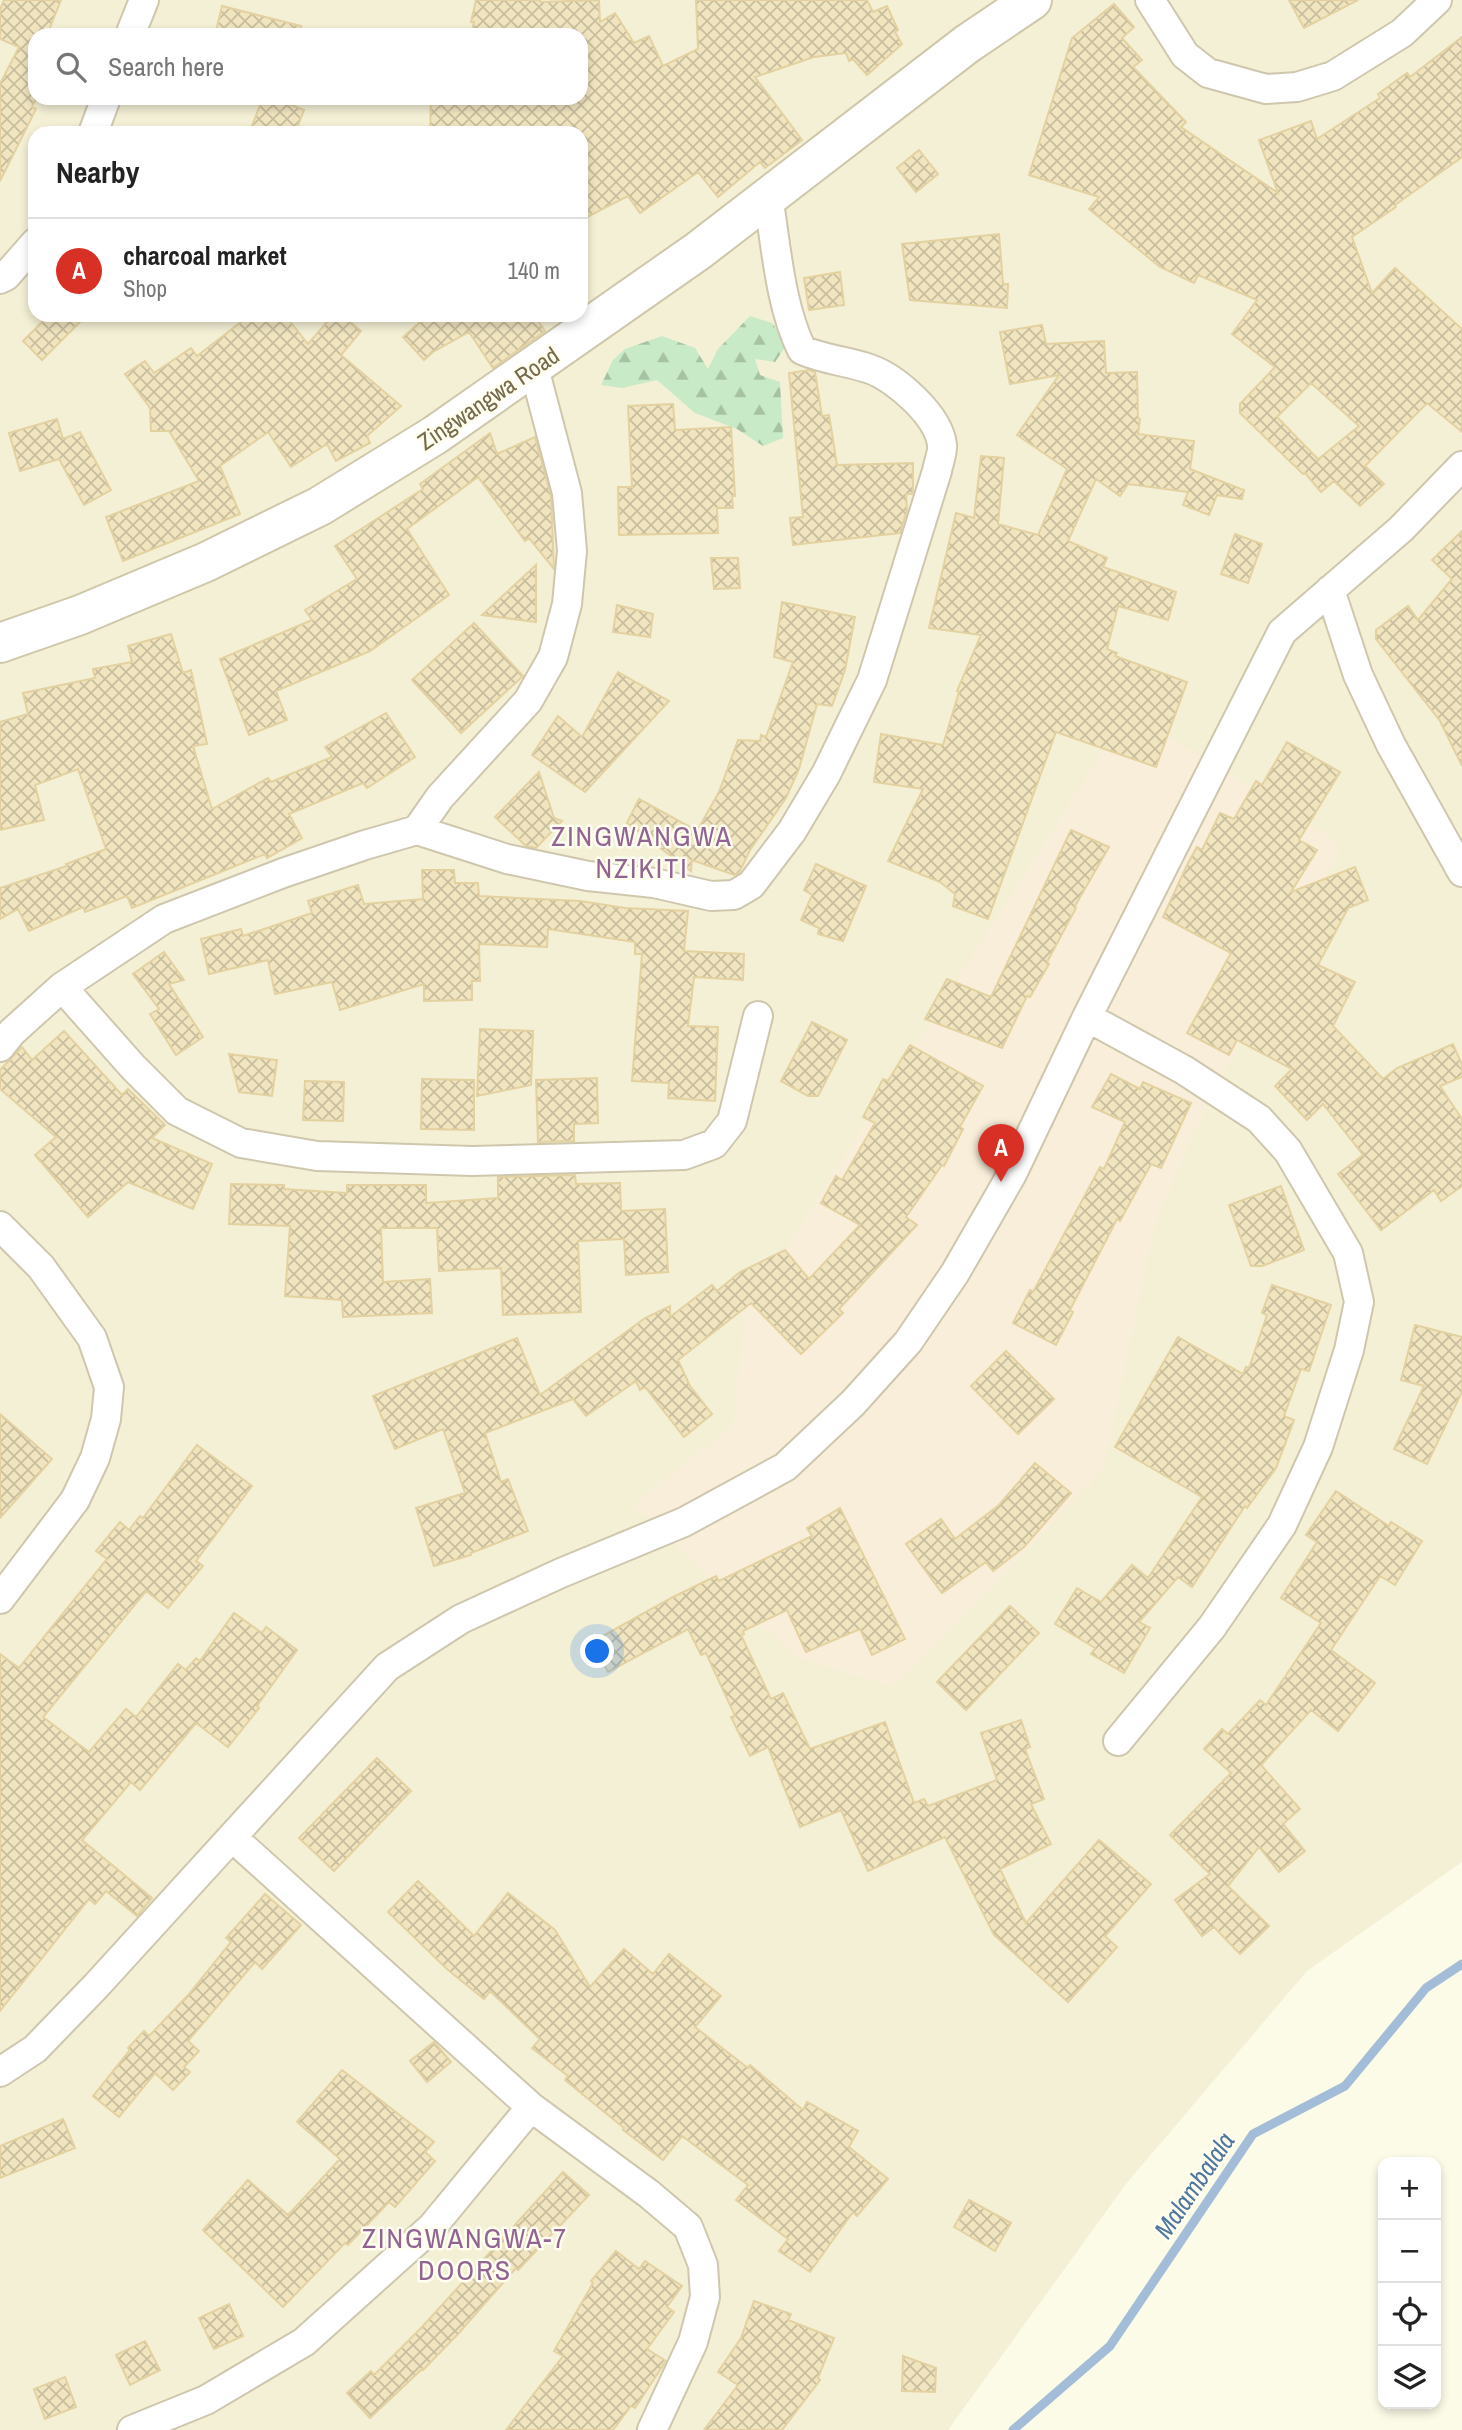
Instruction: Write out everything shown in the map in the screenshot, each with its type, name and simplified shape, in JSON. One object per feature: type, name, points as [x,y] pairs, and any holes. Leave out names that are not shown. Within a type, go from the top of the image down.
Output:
[{"type":"street","points":[[133,28],[144,0]]},
{"type":"street","name":"Zingwangwa Road","points":[[0,643],[80,615],[206,562],[320,506],[435,435],[698,251],[967,44],[1032,0]]},
{"type":"street","points":[[1150,0],[1185,55],[1192,61],[1208,73],[1266,89],[1297,86],[1333,76],[1402,33],[1437,0]]},
{"type":"street","points":[[96,126],[103,105]]},
{"type":"street","points":[[0,1047],[12,1032],[62,987],[164,919],[283,873],[417,830],[520,862],[711,896],[734,894],[751,884],[792,831],[826,775],[872,680],[937,471],[942,445],[931,418],[901,385],[870,369],[824,359],[802,351],[793,333],[768,196]]},
{"type":"street","points":[[0,279],[6,276],[28,251]]},
{"type":"street","points":[[417,830],[440,797],[528,701],[553,657],[567,604],[572,551],[567,493],[534,368]]},
{"type":"street","points":[[0,2071],[35,2049],[233,1838],[387,1667],[461,1619],[561,1573],[684,1522],[785,1467],[853,1403],[908,1342],[955,1273],[1012,1174],[1087,1017],[1282,632],[1401,529],[1462,467]]},
{"type":"street","points":[[1330,590],[1358,675],[1391,745],[1462,872]]},
{"type":"street","points":[[62,987],[133,1067],[177,1111],[241,1143],[317,1156],[472,1161],[684,1155],[713,1144],[733,1121],[758,1016]]},
{"type":"street","points":[[1087,1017],[1184,1070],[1259,1119],[1288,1151],[1342,1241],[1348,1253],[1359,1302],[1349,1350],[1318,1447],[1282,1525],[1212,1627],[1118,1741]]},
{"type":"street","points":[[0,1226],[41,1267],[92,1338],[109,1387],[103,1432],[95,1458],[75,1500],[0,1599]]},
{"type":"street","points":[[233,1838],[531,2107],[649,2193],[688,2227],[704,2265],[705,2297],[693,2342],[652,2430]]},
{"type":"street","points":[[132,2430],[206,2400],[304,2342],[432,2227],[531,2107]]},
{"type":"shaded area","points":[[0,0],[1462,0],[1462,1862],[1307,1971],[1126,2184],[948,2430],[0,2430]]},
{"type":"shaded area","points":[[1128,711],[1342,845],[1192,1136],[1154,1228],[1104,1470],[894,1687],[795,1657],[632,1505],[733,1424],[744,1314]]},
{"type":"green space","points":[[750,316],[772,323],[788,343],[775,362],[755,359],[760,375],[780,382],[783,438],[763,446],[737,429],[695,413],[657,380],[622,388],[601,385],[613,360],[625,349],[662,336],[695,348],[708,369],[718,349]]},
{"type":"building","points":[[4,0],[61,0],[50,28],[28,28],[28,105],[33,105],[36,109],[0,181],[0,84],[19,47],[0,39],[0,10]]},
{"type":"building","points":[[476,0],[599,0],[600,22],[615,13],[634,43],[649,36],[663,66],[698,49],[696,0],[867,0],[873,12],[887,6],[898,30],[895,32],[902,44],[867,75],[853,59],[849,61],[846,53],[814,57],[755,77],[802,140],[765,168],[760,162],[718,197],[698,172],[640,213],[628,196],[588,216],[588,126],[430,126],[431,105],[588,105],[588,28],[473,28],[474,22],[471,22]]},
{"type":"building","points":[[1289,0],[1358,0],[1304,28]]},
{"type":"building","points":[[1114,4],[1134,27],[1122,38],[1142,60],[1133,67],[1186,122],[1181,127],[1278,193],[1259,140],[1311,121],[1317,139],[1380,98],[1378,94],[1407,73],[1410,77],[1462,37],[1462,157],[1352,237],[1372,293],[1395,268],[1462,329],[1462,432],[1427,403],[1365,466],[1384,484],[1360,506],[1334,481],[1321,492],[1305,473],[1240,413],[1240,404],[1275,367],[1232,334],[1257,300],[1198,275],[1194,283],[1160,267],[1089,209],[1099,197],[1029,175],[1072,38]],"holes":[[[1311,383],[1359,426],[1316,461],[1318,459],[1277,417]]]},
{"type":"building","points":[[222,6],[301,26],[301,28],[217,28]]},
{"type":"building","points":[[260,105],[292,105],[304,110],[298,126],[252,126]]},
{"type":"building","points":[[919,150],[938,174],[916,192],[897,168]]},
{"type":"building","points":[[999,234],[1003,284],[1008,284],[1007,308],[910,300],[902,244]]},
{"type":"building","points":[[840,272],[844,305],[809,310],[804,278]]},
{"type":"building","points":[[42,322],[80,322],[42,360],[23,341]]},
{"type":"building","points":[[241,322],[291,322],[308,344],[327,322],[350,322],[361,331],[341,355],[401,406],[367,436],[370,443],[336,461],[327,444],[291,467],[268,432],[220,466],[240,514],[123,561],[106,517],[199,481],[169,431],[151,431],[150,408],[125,374],[145,361],[154,373],[191,348],[197,356]]},
{"type":"building","points":[[420,322],[539,322],[545,331],[493,368],[469,332],[424,360],[403,337]]},
{"type":"building","points":[[1042,325],[1046,344],[1104,341],[1106,373],[1137,372],[1140,419],[1138,434],[1194,441],[1190,469],[1244,490],[1242,499],[1217,495],[1209,515],[1183,505],[1188,492],[1128,484],[1120,496],[1096,479],[1068,541],[1107,558],[1103,567],[1176,592],[1168,620],[1118,606],[1107,649],[1117,653],[1115,656],[1187,682],[1156,767],[1056,732],[988,919],[953,906],[955,894],[940,882],[888,861],[923,789],[874,782],[881,734],[943,745],[959,692],[957,691],[981,635],[929,628],[956,513],[974,518],[981,456],[1004,458],[998,524],[1038,535],[1067,469],[1017,435],[1059,375],[1010,384],[1000,332]]},
{"type":"building","points":[[809,370],[815,372],[822,416],[829,415],[837,465],[913,463],[913,491],[912,494],[906,494],[907,510],[900,533],[793,545],[790,518],[803,517],[789,373]]},
{"type":"building","points":[[673,404],[675,430],[731,427],[735,496],[732,496],[733,508],[717,508],[718,533],[619,535],[618,487],[632,487],[628,406]]},
{"type":"building","points":[[57,419],[63,439],[80,432],[111,490],[84,505],[59,459],[20,471],[9,433]]},
{"type":"building","points":[[490,433],[497,454],[535,437],[551,496],[554,569],[529,538],[525,541],[478,477],[407,529],[449,595],[370,651],[276,691],[287,720],[249,735],[220,659],[312,620],[305,610],[357,579],[335,546],[423,489],[420,484]]},
{"type":"building","points":[[1462,531],[1462,766],[1440,721],[1376,639],[1376,630],[1408,606],[1418,620],[1452,579],[1432,560]]},
{"type":"building","points":[[1235,534],[1262,544],[1248,583],[1221,574]]},
{"type":"building","points":[[711,558],[738,558],[740,588],[714,589]]},
{"type":"building","points":[[536,565],[536,622],[482,615]]},
{"type":"building","points":[[782,602],[855,617],[845,670],[832,706],[817,704],[799,769],[786,798],[750,850],[739,873],[734,875],[692,860],[691,871],[627,823],[639,799],[697,831],[719,792],[738,740],[760,741],[761,735],[766,737],[793,662],[774,657]]},
{"type":"building","points":[[617,605],[653,614],[650,637],[613,632]]},
{"type":"building","points":[[474,623],[523,676],[461,733],[412,680]]},
{"type":"building","points":[[171,634],[183,673],[191,670],[207,744],[193,746],[212,809],[268,778],[271,782],[332,757],[325,747],[386,713],[415,757],[367,788],[363,783],[289,814],[302,838],[267,858],[265,854],[132,908],[127,896],[85,912],[83,907],[29,931],[18,909],[0,919],[0,888],[67,866],[66,864],[106,849],[78,769],[35,785],[44,820],[0,830],[0,722],[28,714],[23,693],[95,678],[93,669],[132,662],[128,646]]},
{"type":"building","points":[[618,672],[669,701],[585,792],[532,755],[558,716],[582,737]]},
{"type":"building","points":[[1287,742],[1340,772],[1299,840],[1317,850],[1291,892],[1355,867],[1368,900],[1348,908],[1318,965],[1355,982],[1333,1026],[1383,1079],[1397,1068],[1453,1044],[1462,1065],[1462,1077],[1440,1086],[1462,1119],[1462,1186],[1441,1201],[1434,1190],[1381,1230],[1338,1174],[1363,1155],[1323,1104],[1307,1120],[1275,1086],[1292,1069],[1237,1040],[1229,1055],[1187,1033],[1231,953],[1163,917],[1188,863],[1197,847],[1202,850],[1220,813],[1234,819],[1256,781],[1262,785]]},
{"type":"building","points":[[539,772],[554,818],[562,821],[536,848],[526,846],[495,817]]},
{"type":"building","points":[[1071,830],[1109,847],[1075,906],[1047,962],[1049,964],[1030,997],[1027,996],[1002,1048],[925,1019],[947,979],[991,997]]},
{"type":"building","points":[[816,864],[866,886],[843,941],[818,934],[819,928],[801,920],[812,895],[804,890]]},
{"type":"building","points":[[422,870],[454,870],[455,883],[478,883],[479,896],[580,901],[625,908],[688,911],[684,951],[744,954],[743,980],[694,977],[688,1026],[718,1027],[715,1101],[668,1098],[669,1083],[632,1081],[642,954],[635,954],[635,942],[548,929],[547,947],[479,944],[480,981],[472,981],[472,1000],[424,1001],[424,984],[340,1010],[332,982],[275,994],[268,960],[209,974],[201,939],[241,929],[243,936],[312,913],[308,901],[358,885],[364,904],[423,899]]},
{"type":"building","points":[[164,952],[184,980],[169,984],[203,1037],[176,1055],[150,1014],[159,1009],[133,974]]},
{"type":"building","points":[[812,1022],[847,1040],[818,1096],[808,1096],[781,1081]]},
{"type":"building","points":[[480,1029],[533,1031],[531,1085],[477,1096]]},
{"type":"building","points":[[64,1031],[122,1095],[128,1089],[165,1125],[152,1138],[212,1164],[193,1209],[128,1182],[88,1217],[35,1155],[56,1137],[0,1089],[0,1070],[22,1047],[32,1060]]},
{"type":"building","points":[[910,1045],[983,1086],[960,1127],[963,1129],[944,1166],[942,1165],[906,1217],[917,1225],[839,1309],[843,1313],[801,1354],[751,1303],[678,1360],[690,1386],[712,1414],[684,1437],[645,1387],[640,1390],[636,1381],[586,1416],[573,1399],[485,1433],[501,1482],[508,1479],[528,1531],[471,1555],[434,1566],[416,1508],[465,1493],[443,1429],[395,1449],[373,1396],[517,1338],[540,1395],[645,1318],[670,1306],[670,1317],[712,1285],[717,1291],[740,1272],[785,1250],[809,1279],[860,1225],[821,1203],[836,1176],[842,1180],[875,1123],[863,1117],[883,1079],[888,1081]]},
{"type":"building","points":[[229,1054],[277,1060],[272,1096],[239,1092]]},
{"type":"building","points":[[1111,1074],[1140,1089],[1143,1082],[1191,1103],[1161,1168],[1151,1164],[1120,1221],[1117,1219],[1070,1310],[1073,1312],[1056,1345],[1013,1323],[1030,1290],[1033,1292],[1100,1167],[1104,1169],[1125,1122],[1092,1107]]},
{"type":"building","points":[[597,1078],[598,1123],[574,1124],[574,1141],[538,1142],[536,1080]]},
{"type":"building","points":[[422,1079],[474,1080],[474,1130],[421,1129]]},
{"type":"building","points":[[305,1081],[344,1082],[343,1121],[303,1120]]},
{"type":"building","points":[[575,1175],[576,1184],[620,1183],[621,1211],[665,1209],[668,1272],[626,1275],[624,1239],[578,1241],[581,1312],[503,1315],[501,1268],[439,1271],[437,1228],[381,1228],[383,1282],[430,1279],[432,1313],[343,1317],[342,1300],[285,1296],[290,1226],[229,1224],[231,1184],[284,1185],[284,1189],[347,1193],[347,1185],[426,1185],[426,1203],[498,1198],[498,1177]]},
{"type":"building","points":[[1281,1186],[1304,1250],[1262,1266],[1251,1266],[1229,1205]]},
{"type":"building","points":[[1272,1285],[1331,1305],[1309,1371],[1301,1369],[1284,1416],[1294,1420],[1276,1468],[1247,1508],[1245,1506],[1192,1587],[1178,1577],[1139,1622],[1150,1628],[1124,1673],[1091,1654],[1095,1648],[1055,1624],[1077,1588],[1101,1602],[1132,1565],[1148,1578],[1202,1497],[1115,1447],[1178,1337],[1243,1374],[1246,1367],[1249,1368],[1267,1315],[1262,1313]]},
{"type":"building","points":[[1415,1325],[1462,1337],[1462,1392],[1427,1464],[1394,1449],[1424,1386],[1401,1380]]},
{"type":"building","points":[[1006,1351],[1054,1399],[1018,1434],[971,1386]]},
{"type":"building","points":[[0,1414],[52,1459],[0,1518]]},
{"type":"building","points":[[197,1445],[252,1486],[196,1561],[203,1566],[168,1608],[146,1591],[43,1717],[89,1752],[126,1709],[136,1717],[178,1664],[186,1670],[196,1658],[200,1661],[234,1613],[262,1633],[266,1627],[297,1650],[257,1706],[259,1708],[228,1747],[196,1723],[140,1790],[131,1782],[82,1840],[152,1898],[137,1916],[106,1891],[95,1904],[89,1899],[0,2011],[0,1654],[19,1668],[107,1559],[96,1551],[120,1522],[129,1530],[140,1516],[143,1518]]},
{"type":"building","points":[[1035,1463],[1071,1493],[1024,1547],[993,1571],[986,1562],[942,1593],[906,1544],[941,1519],[955,1539],[999,1505]]},
{"type":"building","points":[[1336,1491],[1389,1526],[1391,1522],[1422,1541],[1395,1585],[1380,1576],[1331,1650],[1375,1683],[1338,1731],[1311,1710],[1261,1765],[1300,1809],[1283,1824],[1305,1851],[1279,1872],[1259,1847],[1228,1886],[1269,1926],[1240,1954],[1214,1927],[1202,1936],[1175,1900],[1210,1874],[1170,1835],[1231,1773],[1204,1749],[1222,1729],[1228,1734],[1260,1700],[1266,1705],[1321,1623],[1281,1598],[1317,1542],[1306,1535]]},
{"type":"building","points":[[840,1508],[905,1639],[872,1655],[860,1629],[806,1652],[787,1610],[743,1631],[744,1634],[741,1635],[771,1699],[783,1693],[810,1749],[885,1722],[914,1803],[924,1799],[928,1806],[997,1780],[981,1733],[1021,1720],[1030,1747],[1025,1749],[1044,1799],[1031,1804],[1051,1844],[1000,1869],[1026,1923],[1099,1840],[1151,1884],[1105,1936],[1117,1947],[1068,2002],[994,1935],[945,1837],[868,1871],[841,1810],[800,1827],[768,1747],[750,1756],[731,1717],[735,1716],[706,1653],[701,1655],[688,1629],[608,1672],[592,1642],[716,1576],[719,1581],[812,1536],[807,1528]]},
{"type":"building","points":[[1010,1606],[1039,1633],[966,1710],[937,1682]]},
{"type":"building","points":[[377,1758],[411,1791],[334,1871],[299,1838]]},
{"type":"building","points":[[418,1881],[474,1936],[508,1893],[555,1930],[590,1987],[624,1949],[653,1974],[669,1954],[721,1996],[695,2027],[748,2068],[750,2065],[803,2110],[807,2102],[858,2131],[849,2147],[888,2179],[857,2216],[853,2212],[810,2272],[779,2251],[788,2239],[736,2200],[748,2185],[682,2136],[663,2160],[623,2130],[624,2128],[565,2080],[568,2076],[532,2048],[540,2039],[490,1991],[484,1999],[448,1970],[388,1912]]},
{"type":"building","points":[[265,1894],[301,1925],[262,1969],[255,1962],[188,2041],[199,2051],[184,2067],[190,2072],[173,2090],[155,2073],[119,2117],[93,2096],[144,2031],[149,2036],[190,1993],[231,1942],[226,1938]]},
{"type":"building","points":[[434,2042],[451,2062],[427,2082],[410,2061]]},
{"type":"building","points":[[342,2070],[434,2142],[425,2152],[435,2161],[395,2207],[389,2202],[283,2307],[203,2230],[248,2180],[288,2215],[340,2159],[297,2122]]},
{"type":"building","points":[[63,2119],[75,2148],[0,2178],[0,2146]]},
{"type":"building","points":[[563,2172],[589,2195],[518,2270],[516,2268],[423,2370],[370,2418],[347,2393],[371,2371],[374,2375],[422,2327]]},
{"type":"building","points":[[969,2200],[1011,2223],[995,2251],[954,2227]]},
{"type":"building","points":[[616,2251],[639,2269],[645,2261],[682,2286],[667,2307],[674,2312],[647,2349],[666,2361],[635,2408],[631,2406],[613,2430],[506,2430],[563,2356],[554,2351],[593,2283],[591,2281]]},
{"type":"building","points":[[754,2301],[791,2314],[788,2320],[834,2338],[818,2378],[820,2380],[782,2430],[704,2430],[738,2385],[718,2372],[741,2338]]},
{"type":"building","points":[[229,2304],[243,2336],[214,2349],[199,2318]]},
{"type":"building","points":[[145,2341],[160,2370],[130,2385],[116,2355]]},
{"type":"building","points":[[903,2356],[936,2368],[935,2392],[902,2391]]},
{"type":"building","points":[[65,2377],[76,2407],[45,2419],[34,2389]]},
{"type":"waterway","name":"Malambalala","points":[[1013,2430],[1110,2346],[1253,2134],[1345,2086],[1426,1988],[1462,1964]]},
{"type":"place","name":"charcoal market","points":[[1001,1182]]},
{"type":"district","name":"ZINGWANGWA NZIKITI","points":[[642,852]]},
{"type":"district","name":"ZINGWANGWA-7 DOORS","points":[[465,2254]]}]
